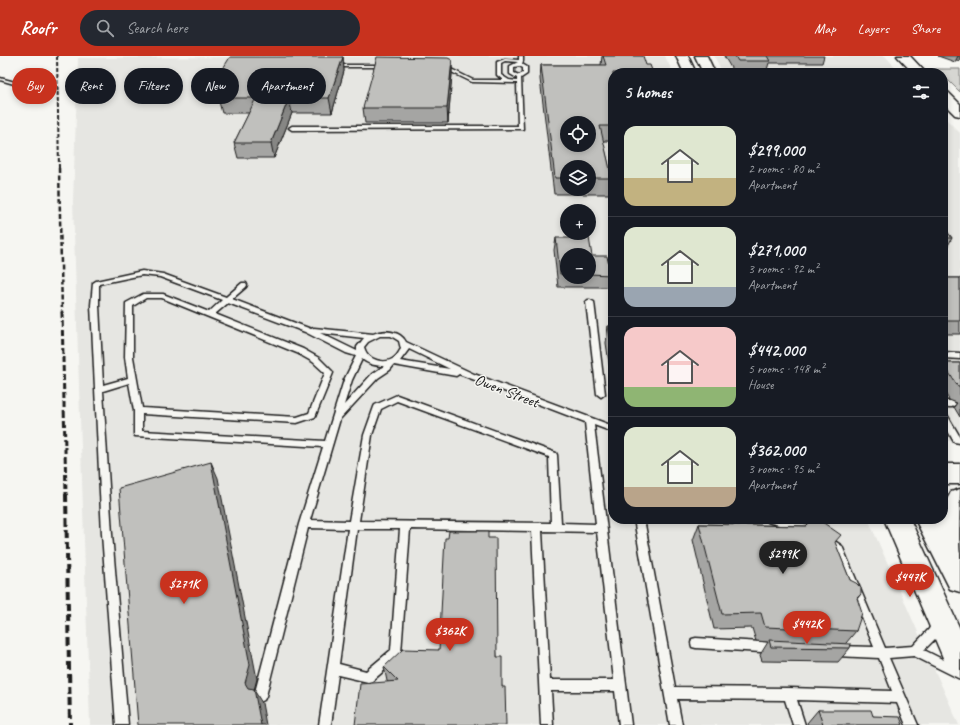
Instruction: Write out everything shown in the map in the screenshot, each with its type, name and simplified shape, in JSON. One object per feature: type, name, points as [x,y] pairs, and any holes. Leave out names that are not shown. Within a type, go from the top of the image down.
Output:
[{"type":"main road","points":[[682,56],[688,68]]},
{"type":"main road","points":[[701,56],[707,68]]},
{"type":"main road","points":[[903,56],[914,68]]},
{"type":"main road","points":[[948,100],[960,112]]},
{"type":"main road","points":[[948,474],[960,474]]},
{"type":"main road","points":[[945,551],[950,518],[960,499]]},
{"type":"main road","points":[[899,524],[960,662]]},
{"type":"main road","points":[[931,524],[959,576]]},
{"type":"lane","points":[[508,82],[499,75],[499,62],[504,60],[520,60]]},
{"type":"lane","points":[[292,128],[521,128],[519,80],[512,74],[512,66],[520,60]]},
{"type":"lane","points":[[437,67],[445,67],[472,81],[508,82],[519,80],[525,74],[525,67],[520,60]]},
{"type":"lane","points":[[329,66],[391,66]]},
{"type":"lane","points":[[0,80],[12,83]]},
{"type":"lane","points":[[122,725],[107,534],[99,389],[96,283],[142,273],[161,275],[308,330],[349,351],[361,355],[370,362],[385,364],[392,362],[470,376]]},
{"type":"lane","points":[[209,315],[244,285]]},
{"type":"lane","points":[[138,411],[297,420],[312,415],[329,373],[313,357],[163,296],[145,296],[129,305],[129,357],[138,411],[138,434],[327,444]]},
{"type":"lane","points":[[590,302],[601,394]]},
{"type":"lane","name":"Owen Street","points":[[308,330],[373,336],[392,334],[402,340],[404,344],[470,376],[608,427]]},
{"type":"lane","points":[[260,696],[304,524],[327,444],[353,366],[361,355],[361,346],[368,338],[373,336]]},
{"type":"lane","points":[[335,420],[375,376],[403,354],[404,344]]},
{"type":"lane","points":[[948,356],[960,356]]},
{"type":"lane","points":[[99,389],[133,379]]},
{"type":"lane","points":[[325,725],[353,526],[368,435],[378,407],[397,398],[553,455],[556,528]]},
{"type":"lane","points":[[589,421],[625,725]]},
{"type":"lane","points":[[948,423],[957,440],[960,440]]},
{"type":"lane","points":[[950,426],[960,426]]},
{"type":"lane","points":[[304,524],[353,526],[601,528]]},
{"type":"lane","points":[[640,524],[676,725]]},
{"type":"lane","points":[[790,524],[810,529],[839,549],[912,725]]},
{"type":"lane","points":[[333,668],[349,674],[368,677],[396,653],[406,526]]},
{"type":"lane","points":[[537,528],[547,725]]},
{"type":"lane","points":[[915,652],[933,633],[940,617]]},
{"type":"lane","points":[[696,643],[788,649]]},
{"type":"lane","points":[[827,650],[881,653],[915,652],[960,674]]},
{"type":"lane","points":[[545,686],[620,685]]},
{"type":"lane","points":[[670,693],[900,697]]},
{"type":"lane","points":[[789,694],[799,725]]},
{"type":"shaded area","points":[[665,56],[671,68],[608,68],[608,524],[870,524],[959,725],[90,725],[73,201],[76,104],[116,104],[116,68],[78,68],[78,58]]},
{"type":"shaded area","points":[[714,56],[885,56],[896,68],[720,68]]},
{"type":"shaded area","points":[[948,69],[960,69],[960,92],[948,80]]},
{"type":"shaded area","points":[[948,121],[960,133],[960,441],[948,441]]},
{"type":"building","points":[[603,56],[643,56],[646,65],[650,65],[651,68],[608,68],[608,126],[600,126],[608,161],[608,178],[596,178],[596,160],[560,160],[560,178],[555,178],[541,65],[606,65]]},
{"type":"building","points":[[735,56],[767,56],[770,61],[738,61]]},
{"type":"building","points":[[230,57],[343,57],[329,98],[326,98],[326,68],[247,68],[247,98],[239,98],[239,68],[223,68]]},
{"type":"building","points":[[377,57],[448,58],[452,60],[447,108],[363,108]]},
{"type":"building","points":[[253,104],[287,104],[271,143],[234,143]]},
{"type":"building","points":[[948,233],[952,238],[948,238]]},
{"type":"building","points":[[556,238],[560,238],[560,240],[589,240],[591,248],[560,248],[560,274]]},
{"type":"building","points":[[596,256],[607,256],[608,275],[596,274]]},
{"type":"building","points":[[948,278],[960,278],[960,321],[948,321]]},
{"type":"building","points":[[948,363],[960,363],[960,387],[958,387],[948,371]]},
{"type":"building","points":[[211,462],[250,665],[245,683],[248,688],[254,689],[261,725],[138,725],[119,488]]},
{"type":"building","points":[[699,524],[806,526],[808,524],[825,524],[841,535],[835,542],[850,580],[861,588],[861,594],[857,598],[862,613],[856,631],[765,627],[761,613],[722,614]]},
{"type":"building","points":[[449,531],[488,531],[488,538],[496,538],[497,657],[502,657],[502,687],[505,687],[506,725],[355,725],[360,684],[398,681],[384,667],[403,649],[439,650],[445,538],[448,538]]},
{"type":"building","points":[[769,640],[851,644],[850,648],[771,647]]},
{"type":"building","points":[[818,710],[871,710],[873,716],[900,717],[903,725],[823,725]]},
{"type":"railway","points":[[57,56],[59,169]]},
{"type":"railway","points":[[59,168],[62,313]]},
{"type":"railway","points":[[62,312],[66,495]]},
{"type":"railway","points":[[66,494],[70,725]]}]
